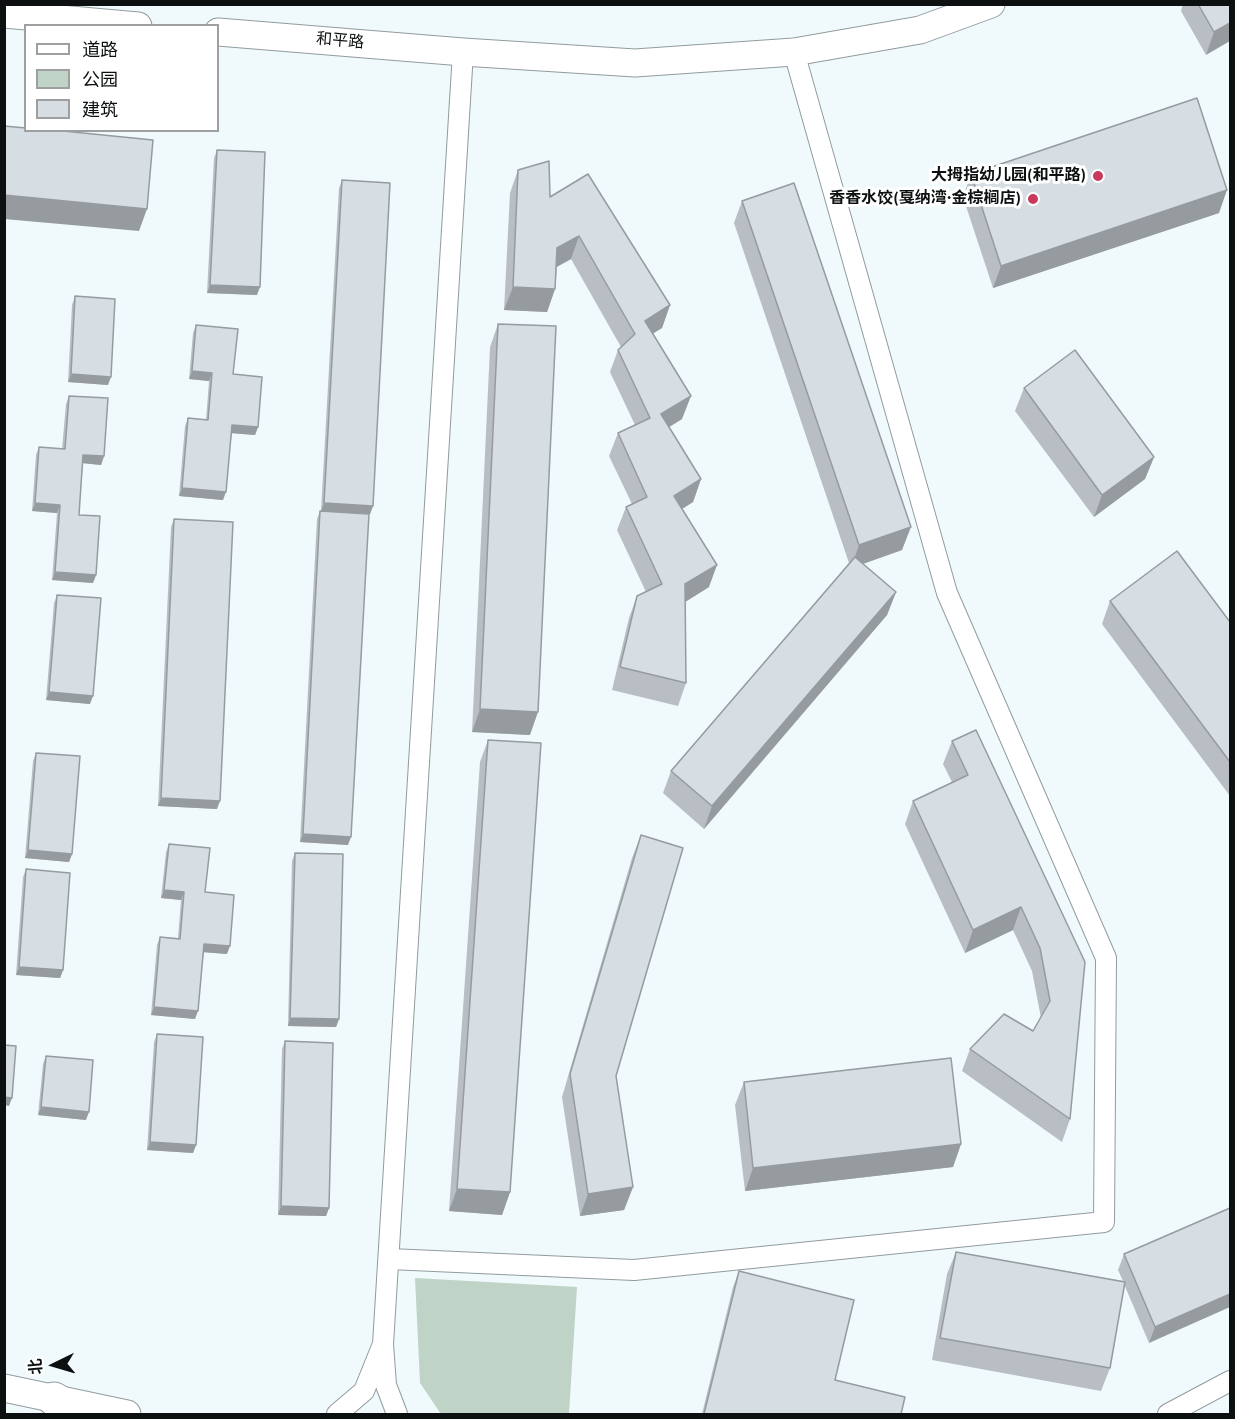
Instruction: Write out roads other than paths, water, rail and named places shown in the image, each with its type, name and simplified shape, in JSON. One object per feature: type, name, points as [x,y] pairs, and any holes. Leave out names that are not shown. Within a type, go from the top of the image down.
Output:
[{"type":"street","name":"和平路","points":[[219,32],[635,63],[794,52],[920,30],[991,4]]},
{"type":"street","points":[[4,14],[116,24]]},
{"type":"street","points":[[397,1414],[386,1385],[383,1344],[463,52]]},
{"type":"street","points":[[390,1259],[634,1270],[1104,1222],[1106,958],[946,593],[794,52]]},
{"type":"street","points":[[338,1414],[363,1391],[383,1344]]},
{"type":"street","points":[[1168,1414],[1230,1381]]},
{"type":"street","points":[[4,1388],[66,1407],[127,1414]]},
{"type":"place","name":"大拇指幼儿园(和平路)","points":[[1098,176]]},
{"type":"place","name":"香香水饺(戛纳湾·金棕榈店)","points":[[1033,199]]}]
